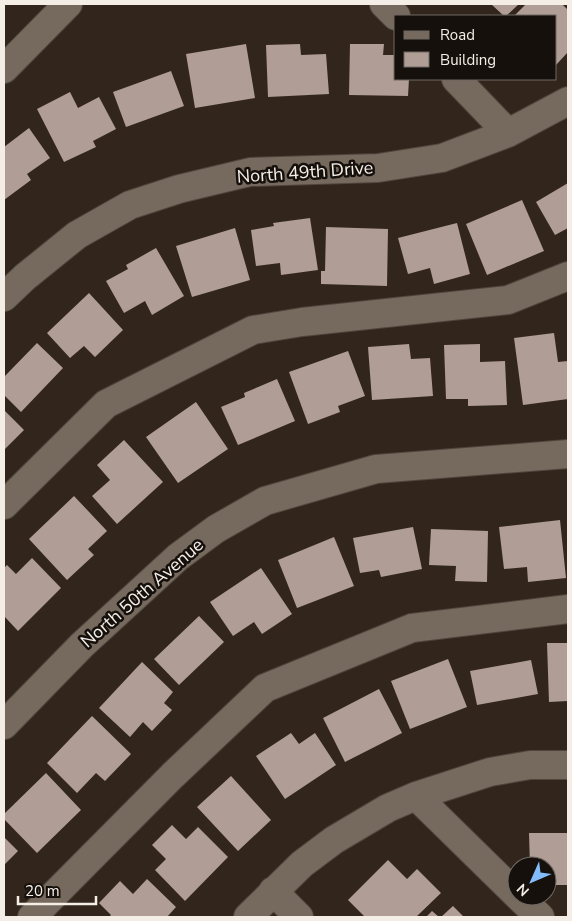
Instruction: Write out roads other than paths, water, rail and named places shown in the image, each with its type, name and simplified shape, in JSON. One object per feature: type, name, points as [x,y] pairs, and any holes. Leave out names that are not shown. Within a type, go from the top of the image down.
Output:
[{"type":"street","points":[[4,69],[68,4]]},
{"type":"street","points":[[384,4],[395,15]]},
{"type":"street","points":[[457,80],[508,133]]},
{"type":"street","name":"North 49th Drive","points":[[4,297],[25,277],[77,235],[130,205],[178,189],[250,172],[378,168],[442,158],[508,133],[568,101]]},
{"type":"street","points":[[4,505],[106,404],[253,330],[302,322],[508,300],[568,276]]},
{"type":"street","name":"North 50th Avenue","points":[[4,725],[82,645],[178,557],[216,529],[265,501],[376,469],[568,454]]},
{"type":"street","points":[[32,917],[173,775],[265,688],[412,628],[568,608]]},
{"type":"street","points":[[248,917],[302,864],[334,840],[388,808],[416,796],[490,772],[530,765],[568,765]]},
{"type":"street","points":[[416,796],[507,884]]},
{"type":"street","points":[[273,891],[299,917]]},
{"type":"street","points":[[529,906],[540,917]]}]
